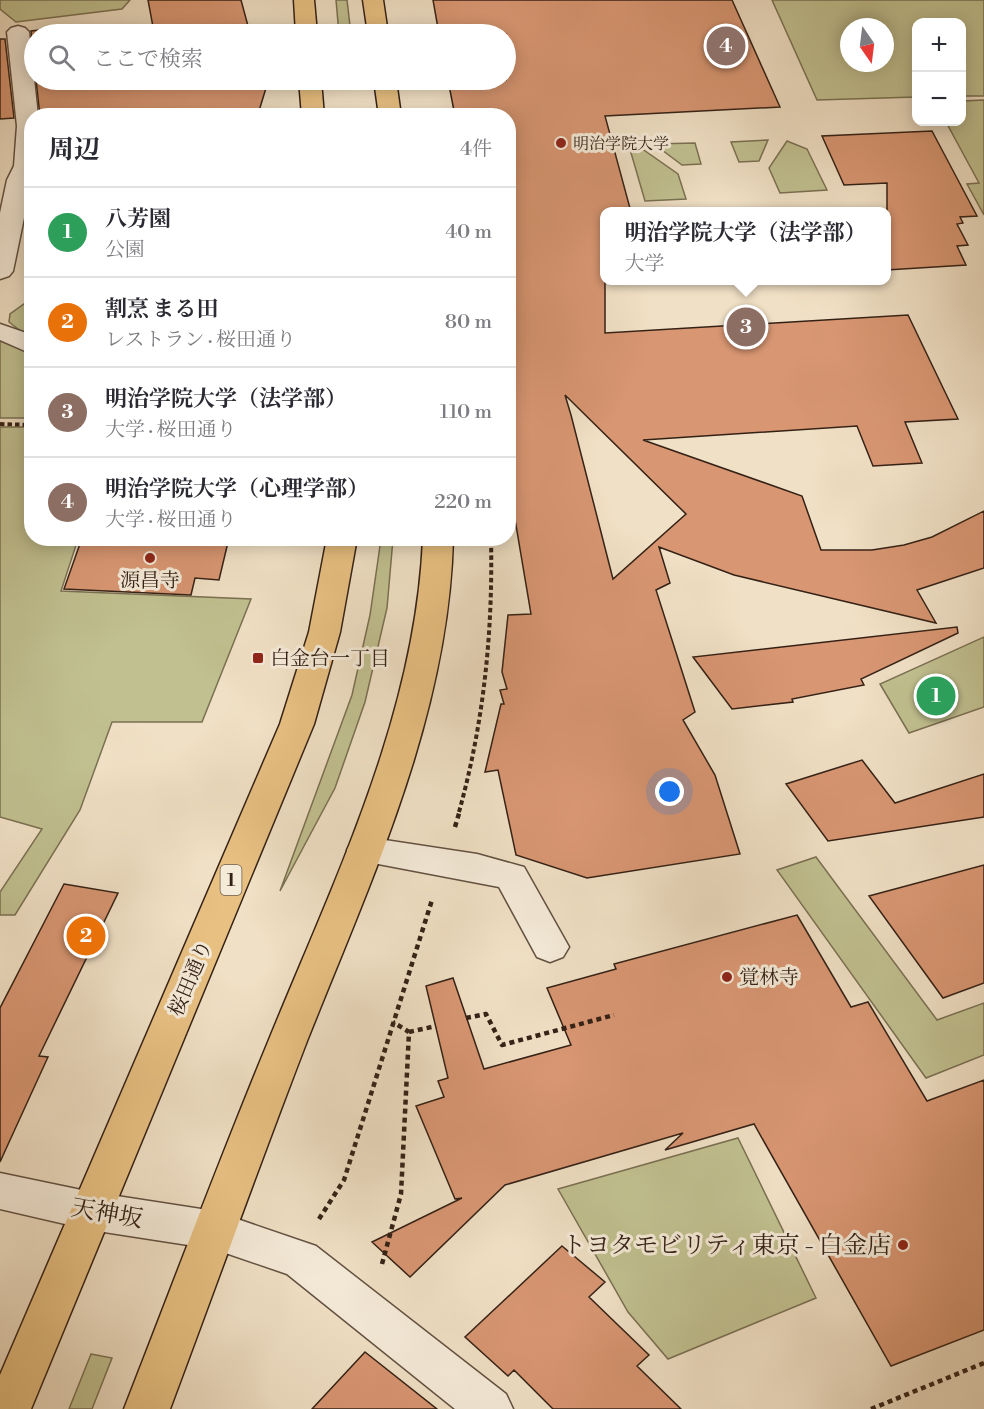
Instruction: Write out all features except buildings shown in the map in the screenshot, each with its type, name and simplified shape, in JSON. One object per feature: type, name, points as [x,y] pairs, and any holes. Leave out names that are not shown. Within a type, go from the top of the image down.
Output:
[{"type":"highway","points":[[304,0],[306,24]]},
{"type":"highway","points":[[373,0],[377,24]]},
{"type":"highway","points":[[311,90],[312,108]]},
{"type":"highway","points":[[386,90],[389,108]]},
{"type":"highway","name":"桜田通り","points":[[8,1409],[297,724],[321,652],[337,587],[341,546]]},
{"type":"highway","points":[[156,1400],[214,1230],[365,850],[409,723],[428,653],[438,579],[438,546]]},
{"type":"street","points":[[18,32],[24,78]]},
{"type":"street","points":[[25,90],[28,108]]},
{"type":"street","points":[[0,271],[19,180],[24,170]]},
{"type":"street","points":[[0,332],[24,342]]},
{"type":"street","points":[[365,850],[477,868],[511,877],[550,947]]},
{"type":"street","name":"天神坂","points":[[0,1191],[91,1212],[214,1230],[301,1260],[490,1409]]},
{"type":"path","points":[[0,424],[24,425]]},
{"type":"path","points":[[466,1018],[486,1014],[502,1045],[614,1015]]},
{"type":"path","points":[[393,1022],[409,1032],[436,1026]]},
{"type":"path","points":[[378,1275],[401,1194],[409,1032]]},
{"type":"path","points":[[871,1409],[984,1363]]},
{"type":"shaded area","points":[[0,0],[130,0],[122,9],[16,22],[0,9]]},
{"type":"shaded area","points":[[336,0],[347,0],[350,24],[338,24]]},
{"type":"shaded area","points":[[772,0],[984,0],[984,96],[966,96],[966,18],[912,18],[912,97],[817,100]]},
{"type":"shaded area","points":[[984,100],[984,215],[967,184],[979,183],[948,126],[966,126],[966,101]]},
{"type":"shaded area","points":[[768,140],[759,161],[739,162],[731,142]]},
{"type":"shaded area","points":[[787,141],[807,149],[827,190],[780,193],[769,168]]},
{"type":"shaded area","points":[[695,143],[701,164],[682,165],[654,144]]},
{"type":"shaded area","points":[[629,146],[638,146],[678,174],[686,199],[645,201]]},
{"type":"shaded area","points":[[24,304],[24,334],[9,322],[10,314]]},
{"type":"shaded area","points":[[0,339],[16,343],[24,349],[24,418],[0,418]]},
{"type":"shaded area","points":[[0,427],[24,427],[24,546],[76,546],[61,591],[251,599],[202,722],[112,722],[80,810],[15,915],[0,915],[0,892],[42,829],[0,817]]},
{"type":"shaded area","points":[[380,546],[392,546],[387,608],[365,702],[335,788],[280,891],[352,695],[370,615]]},
{"type":"shaded area","points":[[984,637],[984,707],[909,733],[880,684]]},
{"type":"shaded area","points":[[816,857],[937,1020],[984,1003],[984,1055],[926,1078],[777,870]]},
{"type":"shaded area","points":[[738,1138],[816,1298],[668,1359],[628,1312],[558,1189]]},
{"type":"shaded area","points":[[91,1354],[112,1358],[92,1409],[69,1409]]},
{"type":"place","name":"明治学院大学（心理学部）","points":[[726,46]]},
{"type":"place","name":"明治学院大学","points":[[561,143]]},
{"type":"place","name":"明治学院大学（法学部）","points":[[746,327]]},
{"type":"place","name":"源昌寺","points":[[150,558]]},
{"type":"place","name":"白金台一丁目","points":[[258,658]]},
{"type":"place","name":"八芳園","points":[[936,696]]},
{"type":"place","name":"割烹 まる田","points":[[86,936]]},
{"type":"place","name":"覚林寺","points":[[727,977]]},
{"type":"place","name":"トヨタモビリティ東京 - 白金店","points":[[903,1245]]}]
